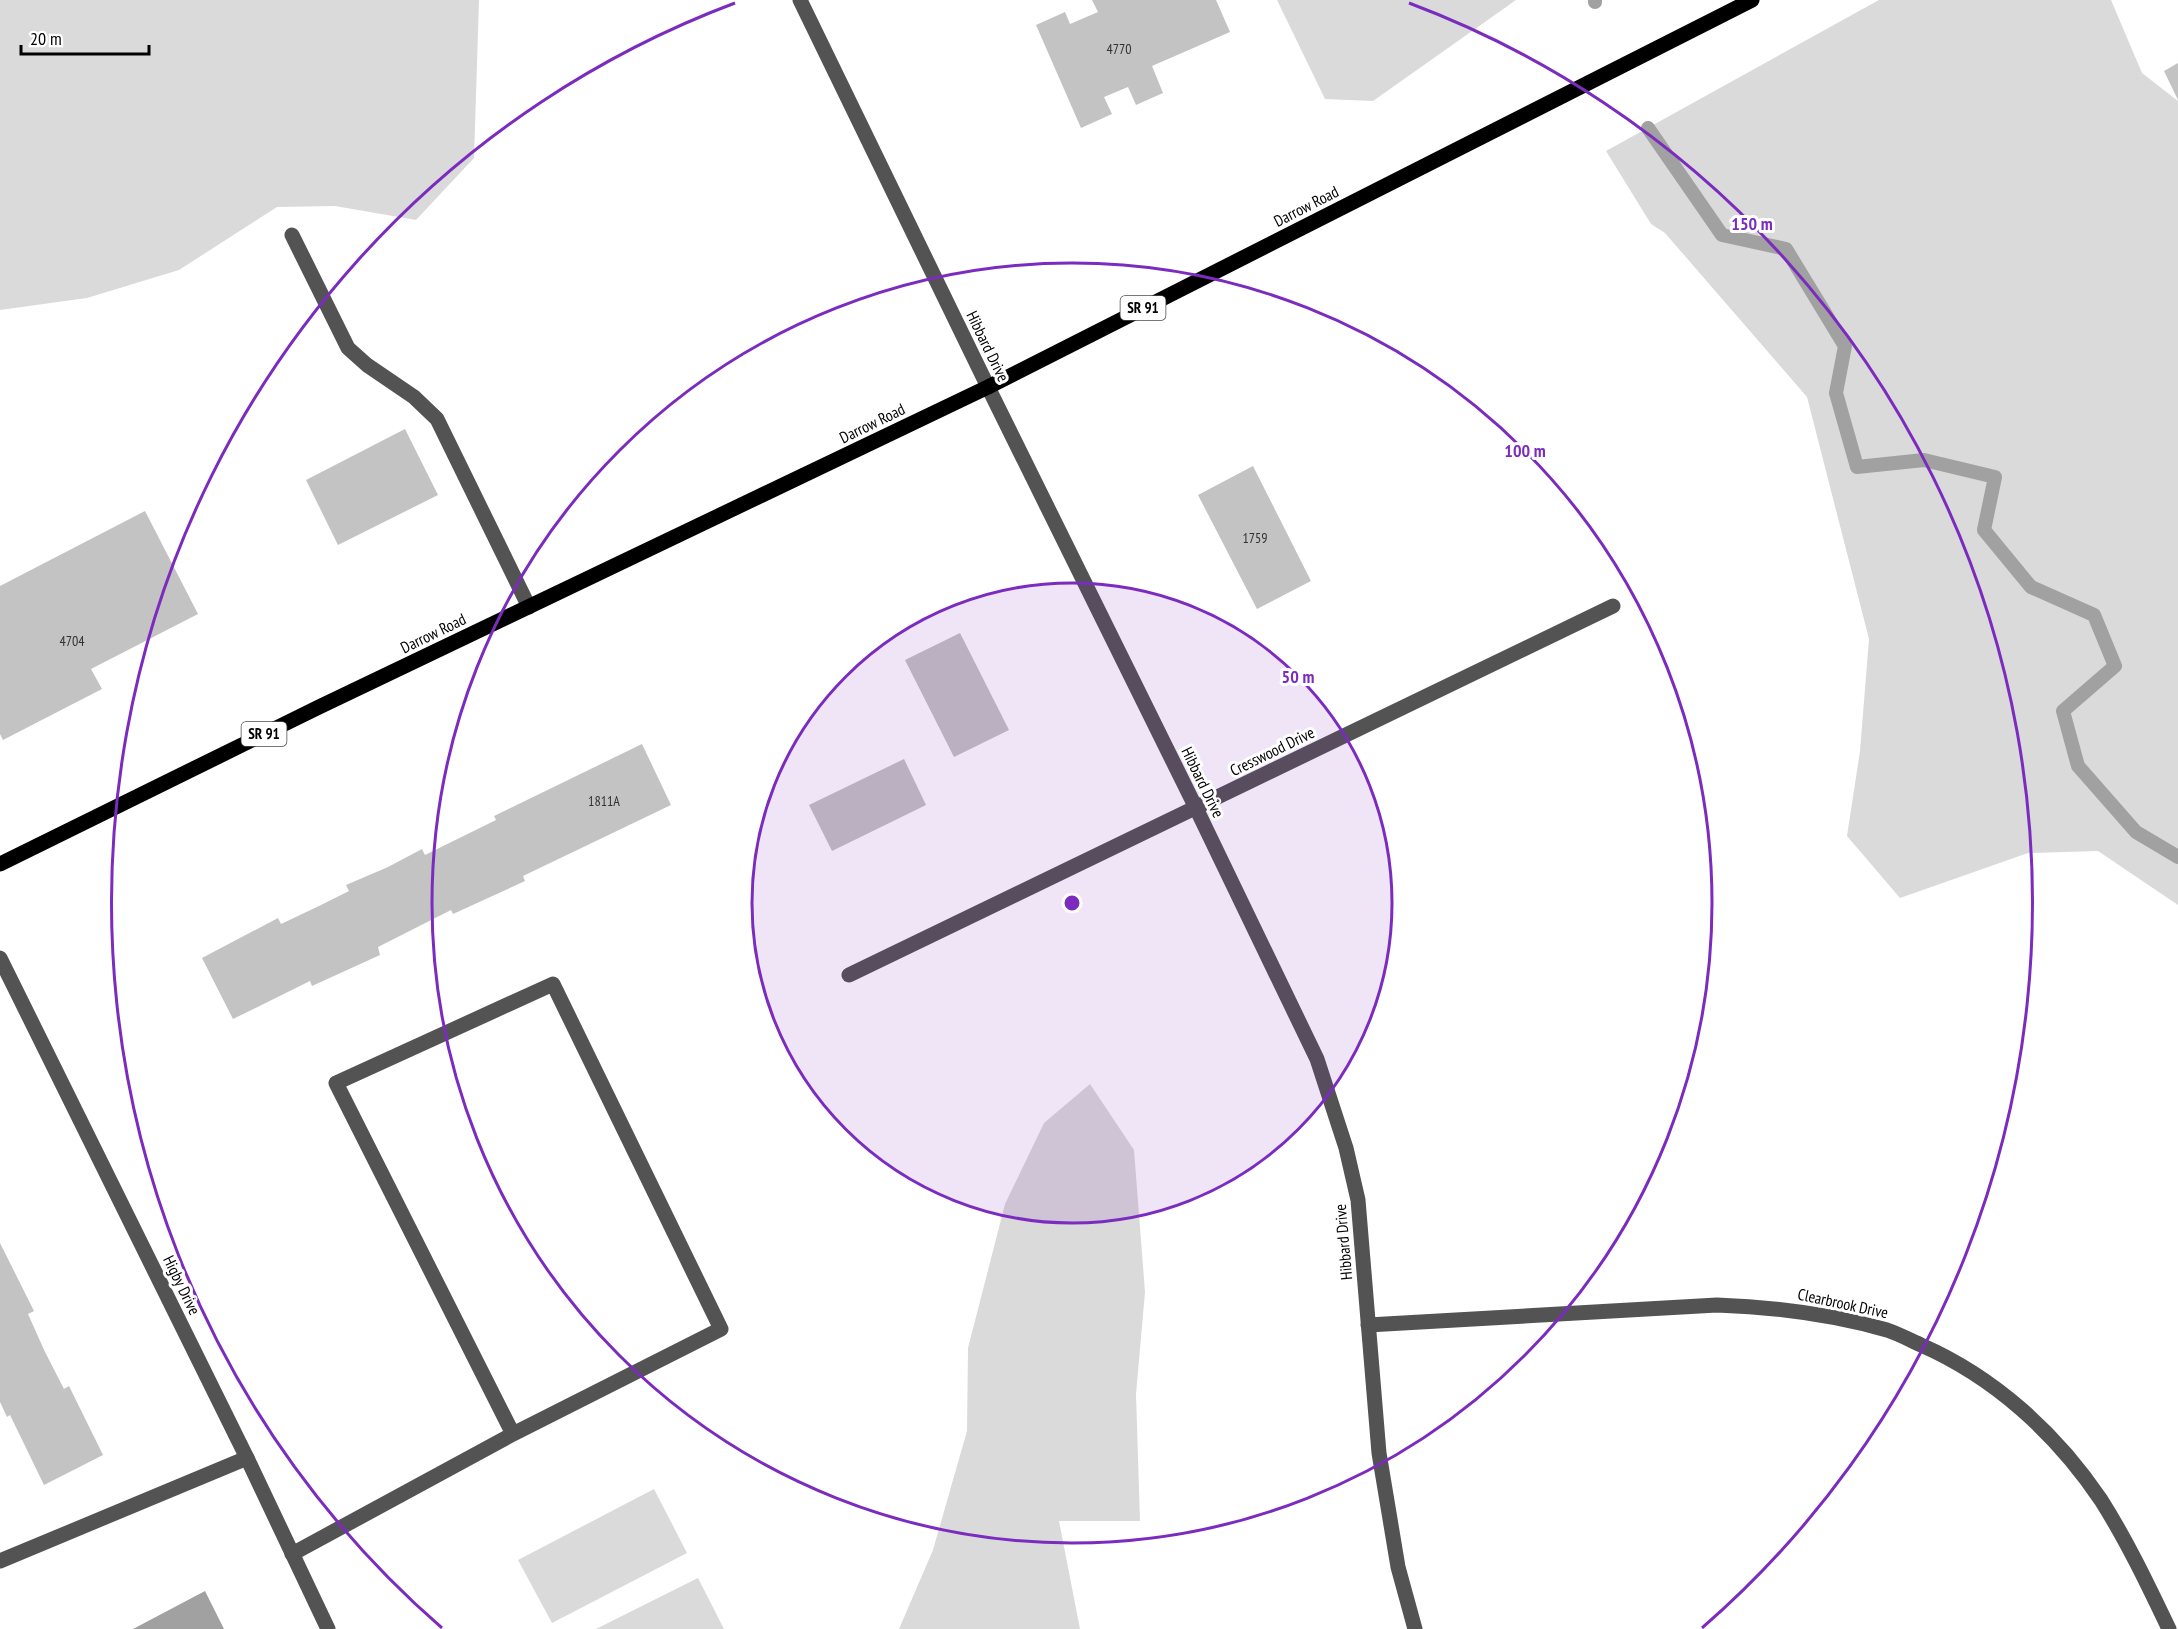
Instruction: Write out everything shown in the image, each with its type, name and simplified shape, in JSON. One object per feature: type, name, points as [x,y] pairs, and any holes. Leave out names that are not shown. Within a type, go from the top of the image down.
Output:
[{"type":"main road","name":"Darrow Road","points":[[0,864],[988,387],[1752,0]]},
{"type":"street","name":"Hibbard Drive","points":[[800,0],[1196,808],[1321,1070],[1346,1148],[1358,1200],[1379,1453],[1398,1567],[1414,1629]]},
{"type":"street","points":[[292,235],[348,348],[367,365],[414,397],[437,419],[529,607]]},
{"type":"street","name":"Cresswood Drive","points":[[849,975],[1613,606]]},
{"type":"street","name":"Higby Drive","points":[[0,958],[247,1458],[328,1629]]},
{"type":"street","points":[[292,1554],[513,1434],[721,1329],[553,984],[336,1083],[513,1434]]},
{"type":"street","name":"Clearbrook Drive","points":[[1368,1325],[1716,1305],[1771,1307],[1827,1315],[1890,1331],[1951,1358],[2007,1396],[2056,1443],[2100,1500],[2136,1561],[2169,1629]]},
{"type":"street","points":[[0,1561],[247,1458]]},
{"type":"shaded area","points":[[0,0],[479,0],[474,158],[416,220],[335,206],[277,207],[179,270],[87,298],[0,310]]},
{"type":"shaded area","points":[[1277,0],[1516,0],[1373,101],[1325,99]]},
{"type":"shaded area","points":[[1879,0],[2111,0],[2142,73],[2178,101],[2178,905],[2098,851],[2028,853],[1900,898],[1847,836],[1860,751],[1869,639],[1807,397],[1665,233],[1651,224],[1606,151]]},
{"type":"shaded area","points":[[1090,1084],[1134,1150],[1145,1292],[1136,1394],[1140,1521],[1059,1521],[1080,1629],[899,1629],[933,1550],[967,1431],[968,1348],[1005,1204],[1044,1123]]},
{"type":"shaded area","points":[[654,1489],[687,1553],[552,1623],[518,1560]]},
{"type":"shaded area","points":[[698,1578],[724,1629],[596,1629]]},
{"type":"shaded area","points":[[205,1591],[224,1629],[133,1629]]},
{"type":"building","points":[[1092,0],[1216,0],[1230,32],[1152,66],[1163,93],[1136,105],[1128,87],[1104,97],[1112,114],[1081,128],[1036,25],[1065,12],[1070,24],[1098,12]]},
{"type":"building","points":[[2178,63],[2178,100],[2164,71]]},
{"type":"building","points":[[405,429],[438,495],[338,545],[306,480]]},
{"type":"building","points":[[1253,466],[1311,581],[1257,609],[1198,495]]},
{"type":"building","points":[[145,511],[198,614],[91,669],[102,689],[3,740],[0,734],[0,586]]},
{"type":"building","points":[[960,633],[1009,730],[954,757],[905,660]]},
{"type":"building","points":[[642,744],[671,805],[523,876],[525,881],[453,914],[451,910],[378,947],[380,955],[312,986],[310,981],[233,1019],[202,958],[278,918],[281,924],[319,906],[349,891],[346,885],[422,849],[425,855],[496,820],[494,816]]},
{"type":"building","points":[[904,759],[926,805],[832,851],[809,805]]},
{"type":"building","points":[[0,1243],[34,1311],[28,1314],[45,1352],[64,1389],[69,1386],[103,1455],[44,1485],[10,1415],[7,1417],[0,1402]]},
{"type":"waterway","points":[[1648,128],[1722,235],[1786,249],[1845,346],[1836,393],[1857,467],[1924,460],[1995,477],[1984,530],[2031,587],[2094,615],[2115,666],[2063,711],[2078,766],[2136,832],[2178,857]]}]
